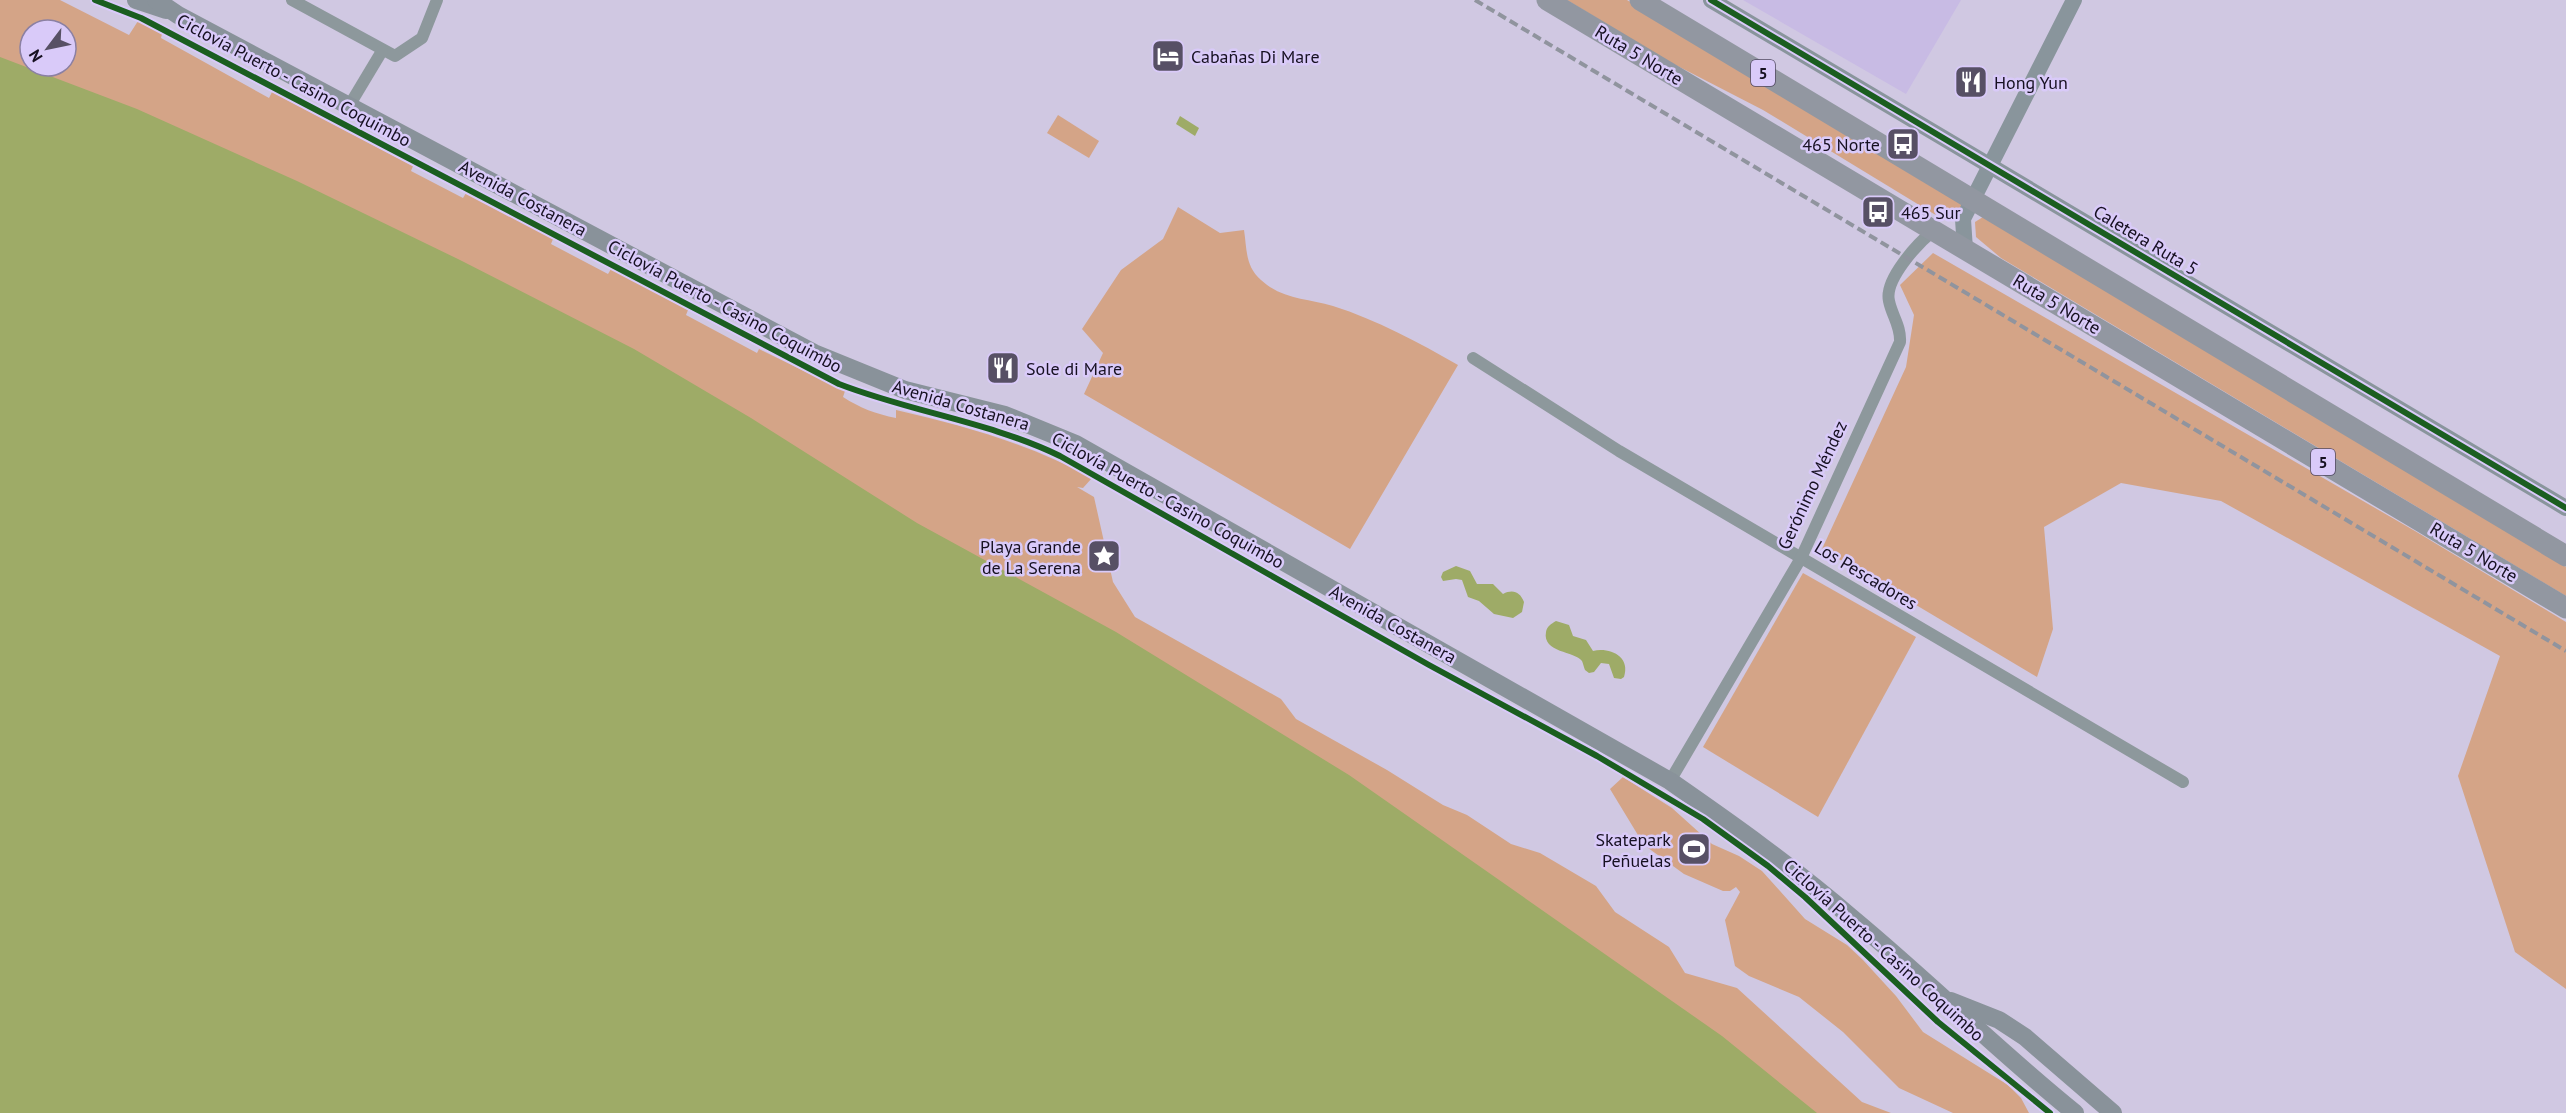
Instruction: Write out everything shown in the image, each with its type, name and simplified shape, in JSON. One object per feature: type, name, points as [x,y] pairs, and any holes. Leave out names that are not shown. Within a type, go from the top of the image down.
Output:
[{"type":"highway","name":"Ruta 5 Norte","points":[[1547,0],[2566,608]]},
{"type":"highway","name":"5","points":[[1640,0],[2566,556]]},
{"type":"main road","name":"Avenida Costanera","points":[[136,0],[178,15]]},
{"type":"main road","name":"Avenida Costanera","points":[[156,0],[178,15],[813,353],[905,390],[1032,424],[1076,444],[1670,781],[1805,879],[1870,933],[2019,1069],[2075,1113]]},
{"type":"main road","name":"Avenida Costanera","points":[[1941,997],[1999,1020],[2038,1047],[2113,1113]]},
{"type":"main road","points":[[2019,1069],[2017,1060],[2020,1051],[2031,1045],[2038,1047]]},
{"type":"street","points":[[292,0],[382,51],[395,56],[422,38],[437,0]]},
{"type":"street","name":"Caletera Ruta 5","points":[[1711,0],[2566,508]]},
{"type":"street","points":[[1965,250],[1963,219],[2074,0]]},
{"type":"street","points":[[349,106],[382,51]]},
{"type":"street","name":"Gerónimo Méndez","points":[[1670,781],[1801,558],[1900,342],[1898,321],[1889,302],[1890,287],[1918,243],[1933,231],[1963,219]]},
{"type":"street","name":"Los Pescadores","points":[[1473,358],[1619,450],[2183,782]]},
{"type":"shaded area","points":[[0,0],[60,0],[129,35],[138,21],[162,34],[161,38],[269,98],[272,92],[413,166],[411,171],[463,198],[466,193],[553,239],[551,244],[608,274],[611,269],[688,310],[686,315],[757,353],[759,349],[845,391],[843,397],[862,407],[896,418],[896,410],[997,437],[1045,455],[1092,478],[1083,488],[1077,487],[1094,497],[1113,582],[1135,617],[1281,699],[1296,719],[1387,770],[1443,805],[1467,815],[1511,844],[1540,853],[1596,886],[1615,912],[1669,947],[1685,973],[1737,988],[1862,1102],[1891,1113],[1665,1113],[0,175]]},
{"type":"shaded area","points":[[1567,0],[1627,0],[1964,203],[1958,211],[1951,215],[1934,214],[1763,110],[1664,59]]},
{"type":"shaded area","points":[[1743,0],[1961,0],[1906,94]]},
{"type":"shaded area","points":[[0,57],[18,64],[18,78],[55,78],[137,109],[297,181],[460,260],[634,349],[751,418],[917,523],[1116,632],[1349,775],[1722,1036],[1817,1113],[0,1113]]},
{"type":"shaded area","points":[[1058,115],[1099,141],[1089,158],[1047,133]]},
{"type":"shaded area","points":[[1180,116],[1199,128],[1195,136],[1176,124]]},
{"type":"shaded area","points":[[1178,207],[1220,233],[1244,230],[1249,263],[1256,275],[1269,287],[1296,298],[1333,306],[1365,318],[1458,365],[1350,549],[1084,394],[1103,353],[1082,329],[1121,270],[1163,239]]},
{"type":"shaded area","points":[[1983,217],[2566,567],[2566,596],[2001,258],[1976,237],[1975,222]]},
{"type":"shaded area","points":[[1933,253],[2415,531],[2566,622],[2566,989],[2515,952],[2458,776],[2500,656],[2221,501],[2121,483],[2044,527],[2053,629],[2037,677],[1822,549],[1906,367],[1914,315],[1900,285]]},
{"type":"shaded area","points":[[1456,566],[1470,571],[1477,584],[1493,584],[1503,594],[1513,592],[1518,594],[1524,602],[1522,612],[1513,618],[1494,614],[1479,601],[1468,597],[1462,580],[1443,581],[1441,577],[1443,572]]},
{"type":"shaded area","points":[[1803,573],[1916,637],[1818,817],[1703,747]]},
{"type":"shaded area","points":[[1556,621],[1569,625],[1573,636],[1586,640],[1593,651],[1606,650],[1621,658],[1625,670],[1624,677],[1614,678],[1609,664],[1601,663],[1594,672],[1589,673],[1578,658],[1549,644],[1546,639],[1547,630]]},
{"type":"shaded area","points":[[1623,777],[1672,808],[1712,844],[1739,856],[1762,871],[1805,919],[1847,945],[1863,960],[1896,996],[1923,1032],[2008,1085],[2021,1098],[2029,1113],[1953,1113],[1899,1088],[1843,1032],[1799,997],[1749,976],[1735,966],[1725,920],[1740,892],[1736,887],[1730,891],[1723,891],[1684,874],[1644,845],[1610,789]]},
{"type":"railway","points":[[1475,0],[2566,651]]},
{"type":"cycle path","name":"Ciclovía Puerto - Casino Coquimbo","points":[[95,0],[141,18],[839,384],[866,394],[1006,434],[1060,456],[1429,665],[1597,756],[1703,819],[1768,866],[1805,897],[1938,1022],[2050,1113]]},
{"type":"cycle path","points":[[1711,0],[2566,508]]},
{"type":"place","name":"Cabañas Di Mare","points":[[1168,56]]},
{"type":"place","name":"Hong Yun","points":[[1971,82]]},
{"type":"place","name":"465 Norte","points":[[1903,144]]},
{"type":"place","name":"465 Sur","points":[[1878,212]]},
{"type":"place","name":"Sole di Mare","points":[[1003,368]]},
{"type":"place","name":"Playa Grande de La Serena","points":[[1104,556]]},
{"type":"place","name":"Skatepark Peñuelas","points":[[1694,849]]}]
